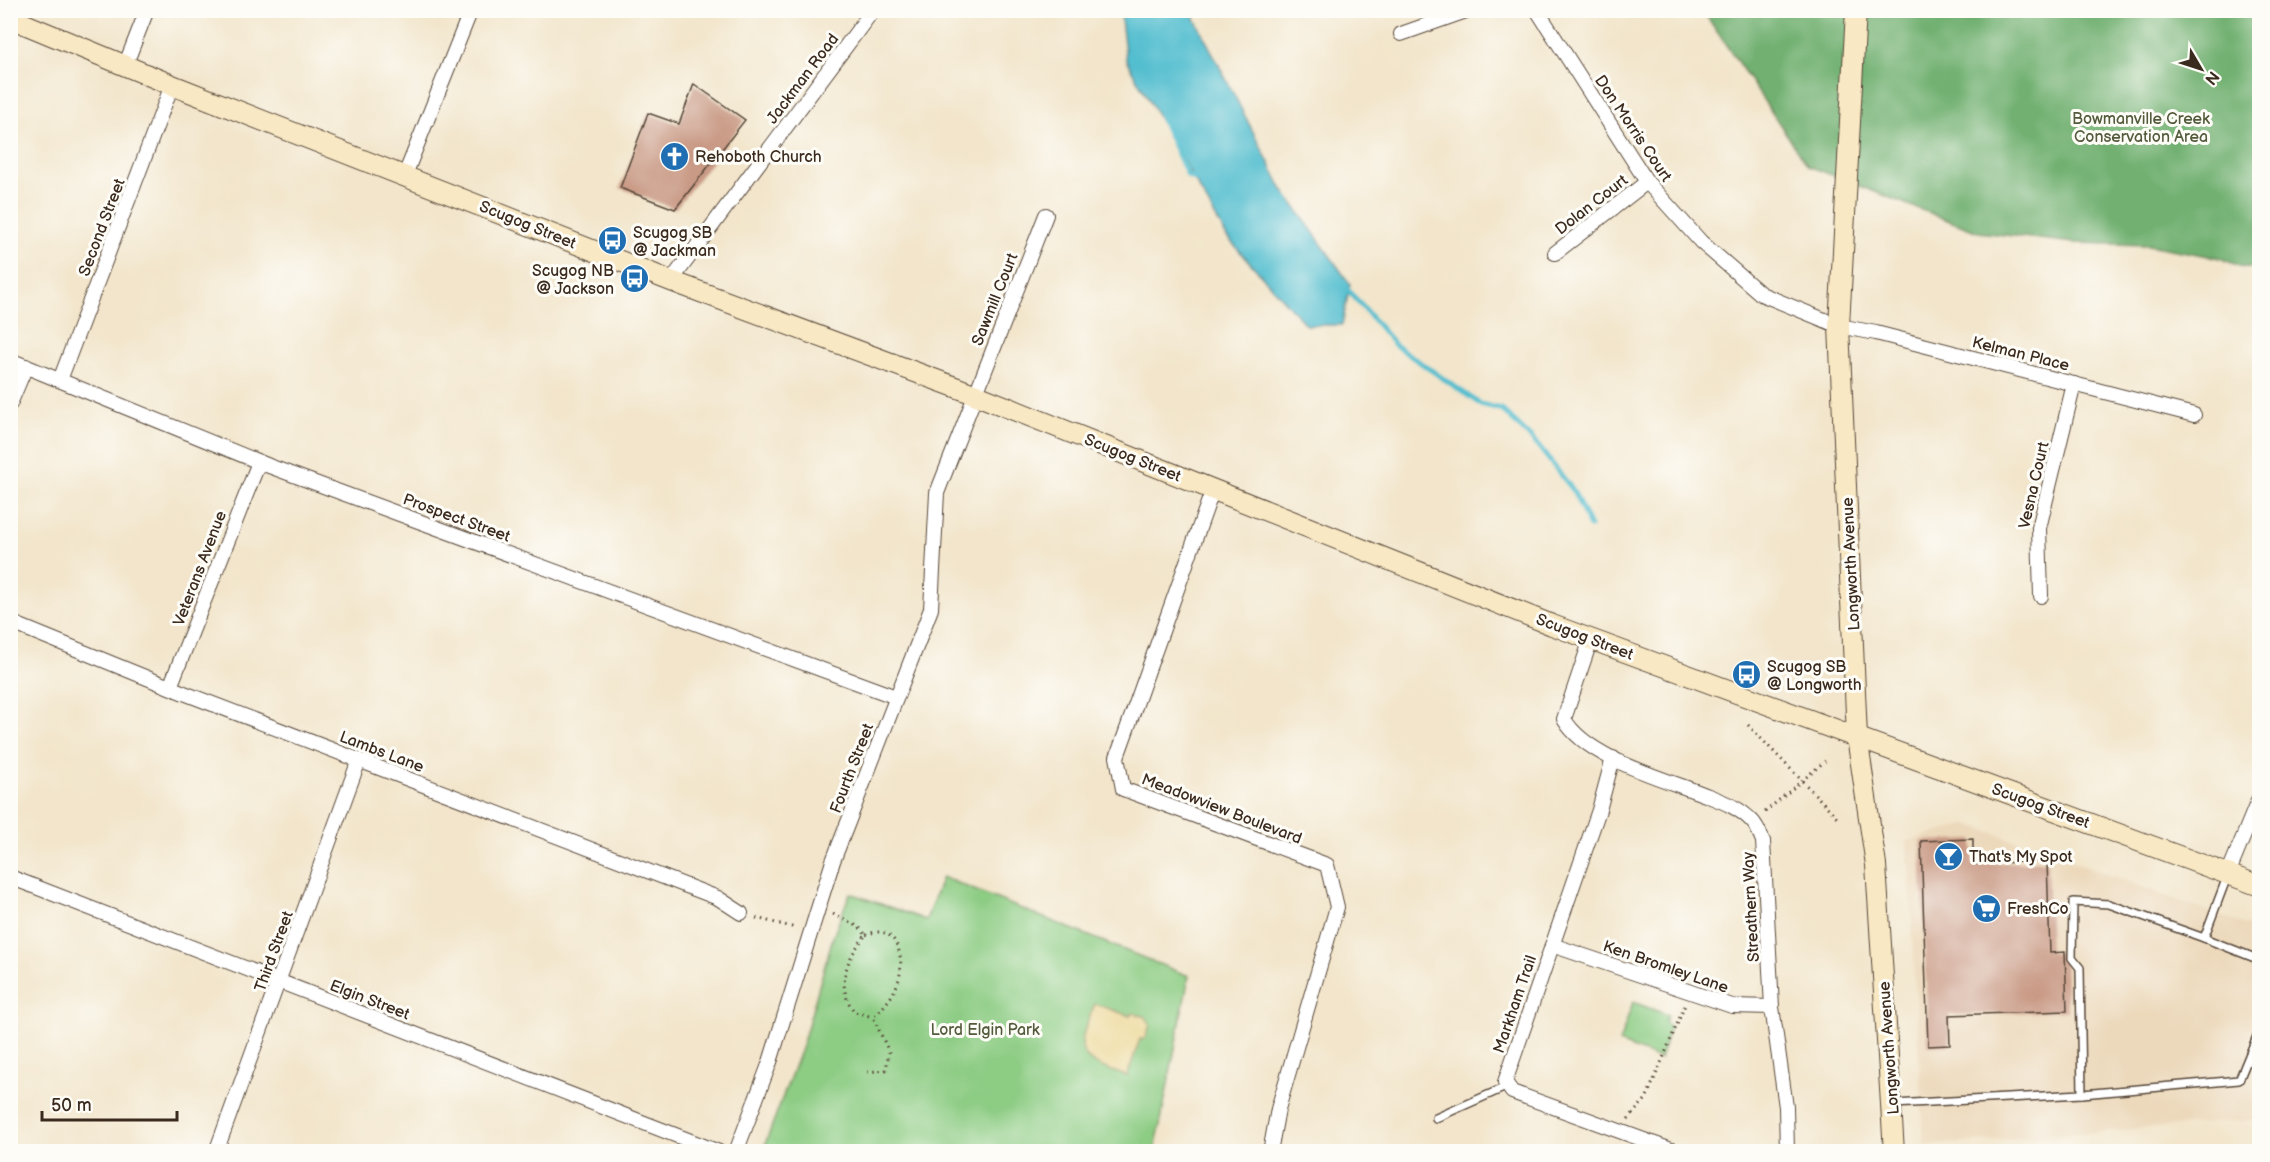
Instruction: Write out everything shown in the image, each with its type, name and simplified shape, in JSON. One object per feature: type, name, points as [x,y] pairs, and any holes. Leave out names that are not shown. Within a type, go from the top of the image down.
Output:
[{"type":"street","points":[[125,66],[147,10]]},
{"type":"street","points":[[405,175],[471,10]]},
{"type":"street","name":"Jackman Road","points":[[671,281],[873,10]]},
{"type":"street","points":[[1401,34],[1469,10]]},
{"type":"street","name":"Don Morris Court","points":[[1537,10],[1647,182],[1701,242],[1761,294],[1839,326]]},
{"type":"street","name":"Longworth Avenue","points":[[1856,10],[1839,326],[1857,737],[1876,865],[1894,1152]]},
{"type":"street","name":"Scugog Street","points":[[10,18],[172,85],[671,281],[974,394],[1591,639],[2259,886]]},
{"type":"street","name":"Second Street","points":[[60,380],[172,85]]},
{"type":"street","name":"Dolan Court","points":[[1555,253],[1647,182]]},
{"type":"street","name":"Sawmill Court","points":[[974,394],[1046,215]]},
{"type":"street","name":"Kelman Place","points":[[1839,326],[1876,333],[2194,415]]},
{"type":"street","name":"Prospect Street","points":[[10,360],[259,462],[896,697]]},
{"type":"street","points":[[10,404],[26,366]]},
{"type":"street","name":"Vesna Court","points":[[2041,596],[2039,528],[2074,384]]},
{"type":"street","name":"Fourth Street","points":[[736,1152],[770,1062],[817,907],[931,609],[937,493],[974,394]]},
{"type":"street","name":"Veterans Avenue","points":[[170,687],[259,462]]},
{"type":"street","name":"Meadowview Boulevard","points":[[1213,489],[1117,757],[1123,789],[1327,866],[1337,907],[1278,1108],[1270,1152]]},
{"type":"street","name":"Lambs Lane","points":[[10,622],[170,687],[718,898],[741,913]]},
{"type":"street","points":[[1591,639],[1564,719],[1571,732],[1587,746],[1734,807],[1753,822]]},
{"type":"street","name":"Markham Trail","points":[[1508,1086],[1505,1082],[1511,1060],[1599,810],[1613,758]]},
{"type":"street","name":"Third Street","points":[[216,1152],[358,760]]},
{"type":"street","points":[[2228,874],[2259,796]]},
{"type":"street","name":"Streathern Way","points":[[1753,822],[1763,841],[1772,1007],[1786,1107],[1787,1152]]},
{"type":"street","name":"Elgin Street","points":[[10,877],[719,1152]]},
{"type":"street","name":"Ken Bromley Lane","points":[[1552,945],[1732,1006],[1772,1007]]},
{"type":"street","points":[[1508,1086],[1512,1092],[1677,1152]]},
{"type":"lane","points":[[2204,938],[2228,874]]},
{"type":"lane","points":[[2082,1094],[2080,968],[2072,958],[2073,902],[2109,904],[2259,960]]},
{"type":"lane","points":[[1891,1104],[2082,1094],[2238,1080],[2259,1029]]},
{"type":"lane","points":[[1436,1118],[1508,1086]]},
{"type":"path","points":[[1748,725],[1838,818]]},
{"type":"path","points":[[1753,822],[1803,782],[1825,761]]},
{"type":"path","points":[[817,907],[848,920],[866,935]]},
{"type":"path","points":[[741,913],[809,932]]},
{"type":"path","points":[[867,1072],[871,1070],[884,1072],[889,1060],[887,1043],[873,1017],[855,1012],[846,998],[844,987],[847,964],[866,935],[879,931],[892,935],[897,942],[900,971],[891,998],[873,1017]]},
{"type":"path","points":[[1619,1131],[1646,1099],[1691,992]]},
{"type":"shaded area","points":[[1969,824],[2259,930],[2259,1119],[1924,1146],[1907,841]]},
{"type":"green space","name":"Bowmanville Creek Conservation Area","points":[[1703,11],[2259,11],[2259,269],[2239,266],[2220,258],[2148,245],[2074,243],[1978,232],[1808,166]]},
{"type":"green space","name":"Lord Elgin Park","points":[[942,877],[1189,976],[1155,1151],[762,1152],[802,1046],[833,937],[850,893],[926,920]]},
{"type":"green space","points":[[1633,1002],[1668,1015],[1665,1022],[1670,1027],[1660,1059],[1619,1043]]},
{"type":"sand","points":[[1095,1004],[1130,1016],[1132,1013],[1146,1017],[1150,1025],[1145,1039],[1140,1039],[1127,1076],[1097,1065],[1084,1052],[1082,1044],[1084,1034]]},
{"type":"water","points":[[1128,11],[1191,11],[1283,190],[1350,284],[1342,325],[1306,325],[1227,237],[1126,60],[1121,19]]},
{"type":"building","name":"Rehoboth Church","points":[[694,84],[745,120],[675,209],[620,188],[648,113],[679,124]]},
{"type":"building","name":"FreshCo","points":[[1973,839],[1973,864],[2047,861],[2050,953],[2065,952],[2067,1011],[1949,1015],[1950,1045],[1928,1046],[1921,841]]},
{"type":"waterway","points":[[1160,115],[1188,176],[1197,180]]},
{"type":"waterway","points":[[1344,285],[1395,345],[1480,404],[1501,409],[1534,441],[1573,490],[1590,527]]},
{"type":"place","name":"Rehoboth Church","points":[[674,156]]},
{"type":"place","name":"Scugog SB @ Jackman","points":[[612,241]]},
{"type":"place","name":"Scugog NB @ Jackson","points":[[635,279]]},
{"type":"place","name":"Scugog SB @ Longworth","points":[[1746,675]]},
{"type":"place","name":"That's My Spot","points":[[1948,856]]},
{"type":"place","name":"FreshCo","points":[[1986,908]]}]
